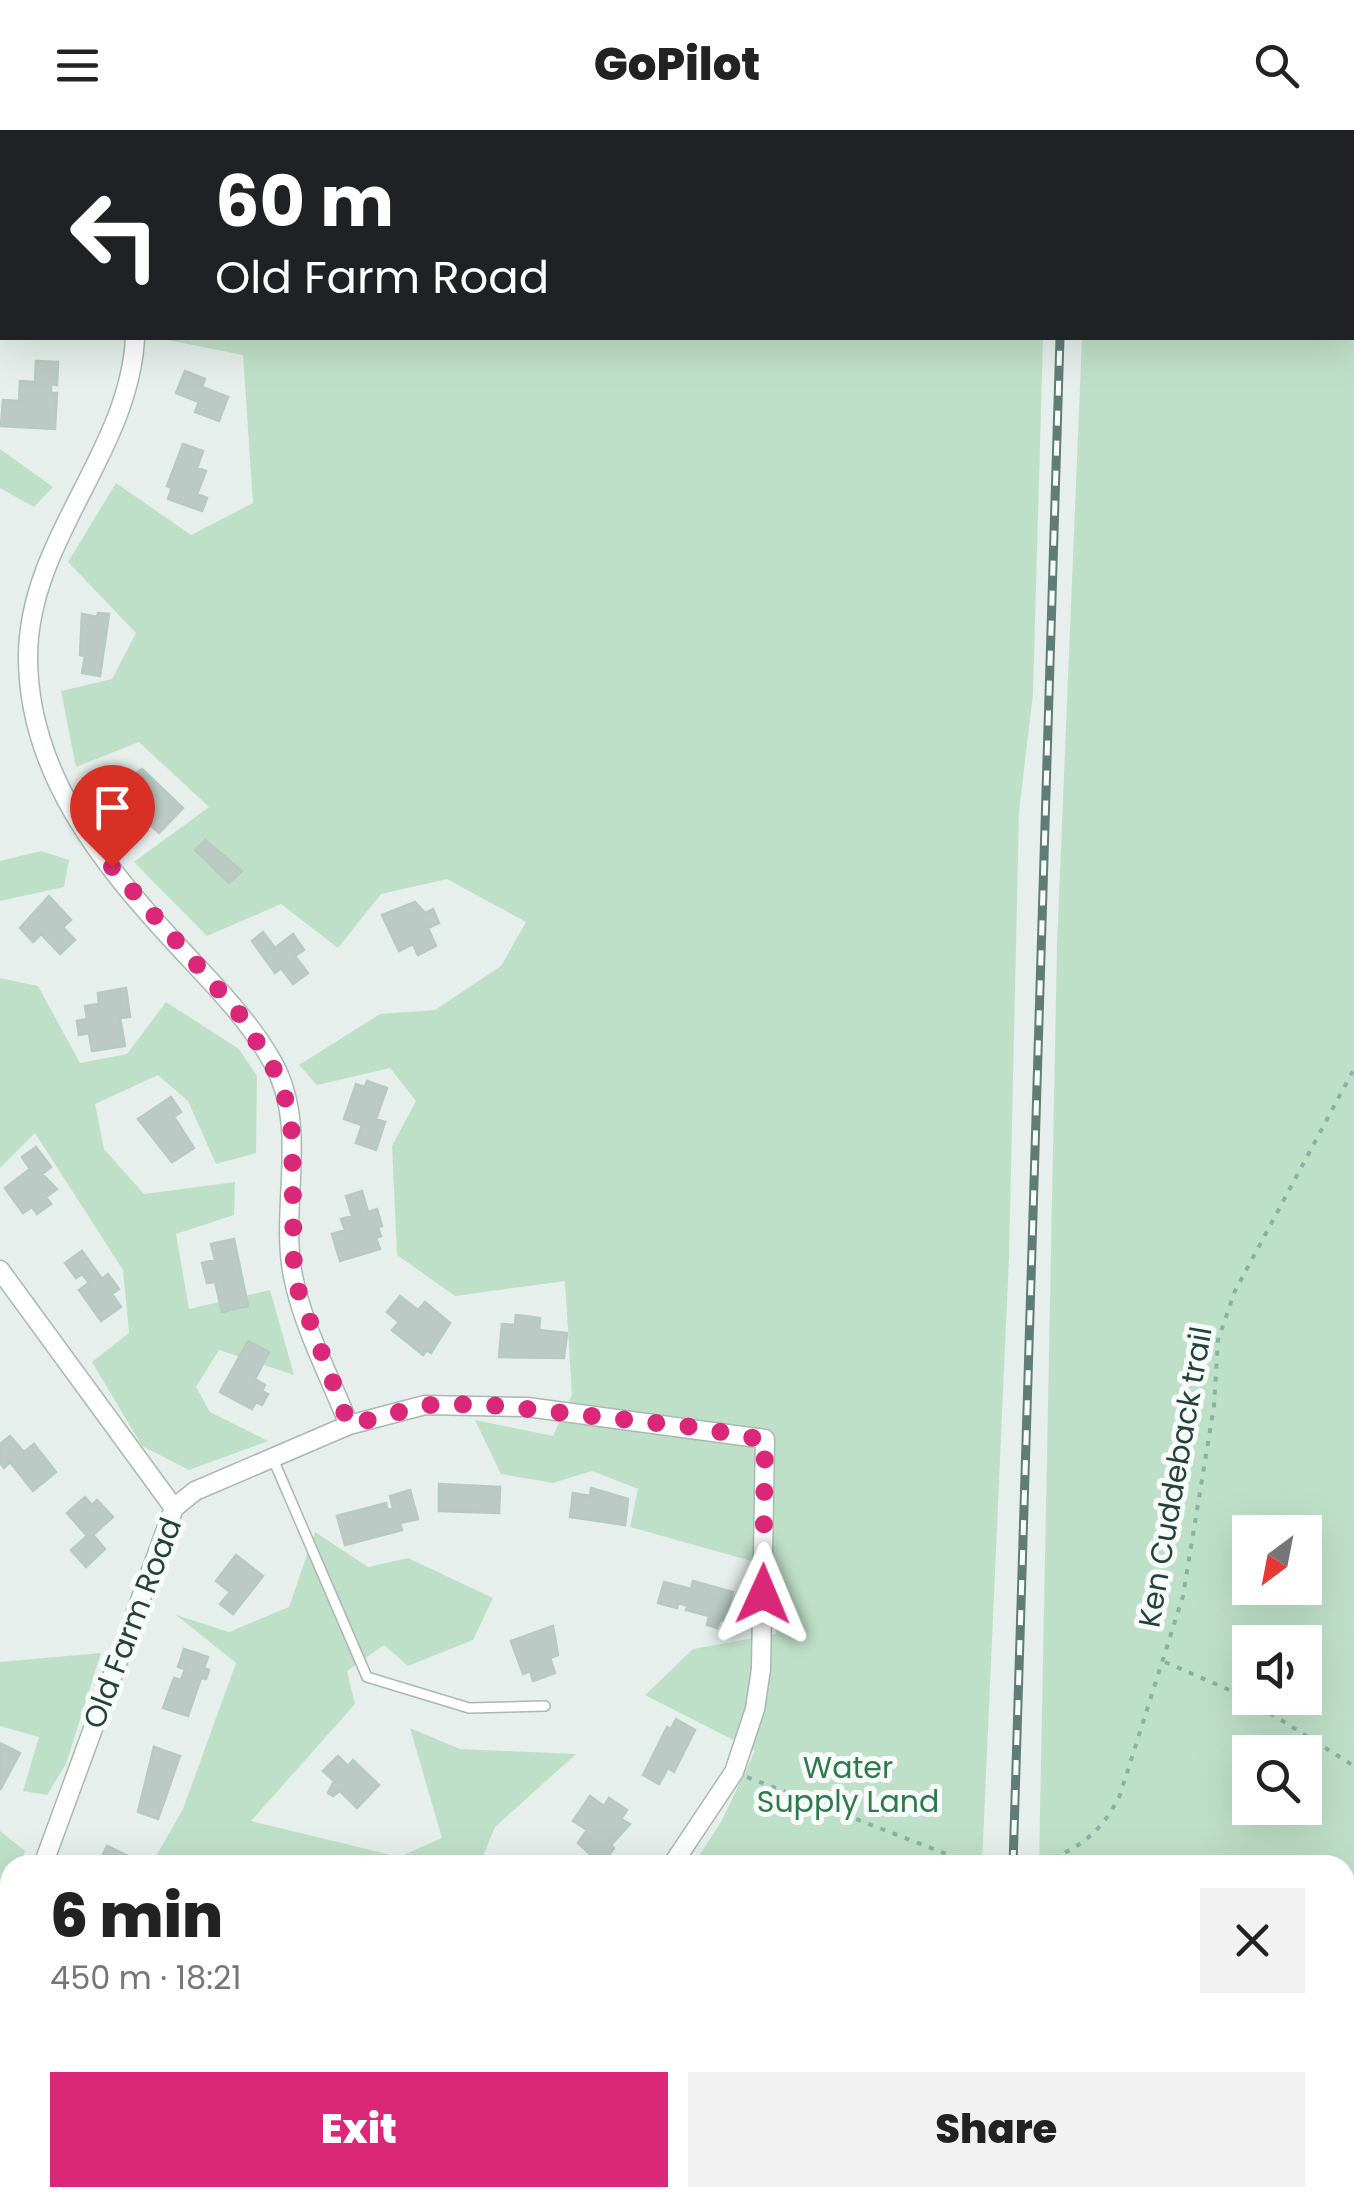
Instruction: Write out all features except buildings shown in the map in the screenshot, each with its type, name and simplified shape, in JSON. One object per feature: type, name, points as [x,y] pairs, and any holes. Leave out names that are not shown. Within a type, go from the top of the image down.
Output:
[{"type":"street","points":[[135,340],[107,446],[51,552],[40,584],[28,651],[32,712],[52,774],[89,839],[156,922],[238,1012],[273,1061],[292,1133],[294,1279],[349,1425]]},
{"type":"street","points":[[0,1270],[174,1508]]},
{"type":"street","name":"Old Farm Road","points":[[47,1855],[174,1508],[194,1491],[272,1456],[349,1425],[426,1405],[481,1404],[694,1427],[765,1440],[761,1668],[752,1724],[734,1772]]},
{"type":"street","points":[[679,1855],[734,1772]]},
{"type":"lane","points":[[272,1456],[367,1677],[469,1708],[545,1706]]},
{"type":"path","name":"Ken Cuddeback trail","points":[[1060,1855],[1070,1852],[1108,1820],[1164,1662],[1192,1549],[1214,1406],[1218,1340],[1234,1291],[1258,1256],[1354,1069]]},
{"type":"path","points":[[1164,1662],[1243,1696],[1354,1766]]},
{"type":"path","points":[[734,1772],[950,1855]]},
{"type":"green space","name":"Water Supply Land","points":[[168,340],[1043,340],[1033,694],[1019,812],[1009,1257],[982,1855],[700,1855],[721,1822],[755,1751],[645,1695],[693,1649],[776,1634],[769,1566],[630,1527],[638,1489],[592,1471],[553,1483],[501,1474],[475,1420],[553,1436],[572,1395],[565,1281],[455,1296],[397,1255],[392,1146],[416,1101],[390,1068],[317,1085],[299,1065],[380,1014],[435,1010],[501,966],[526,922],[447,879],[381,894],[338,948],[281,904],[207,936],[134,862],[209,807],[139,742],[76,767],[61,691],[112,679],[136,633],[68,562],[116,483],[191,535],[253,503],[243,355]]},
{"type":"green space","points":[[1082,340],[1354,340],[1354,1855],[1039,1855],[1057,945]]},
{"type":"green space","points":[[0,449],[53,487],[34,507],[0,488]]},
{"type":"green space","points":[[41,851],[69,860],[64,887],[0,901],[0,861]]},
{"type":"green space","points":[[0,978],[38,986],[80,1063],[127,1054],[166,1002],[239,1049],[257,1076],[256,1153],[216,1164],[188,1101],[158,1075],[95,1104],[104,1149],[144,1194],[235,1182],[234,1215],[176,1234],[189,1309],[270,1290],[294,1375],[219,1350],[196,1387],[210,1412],[268,1441],[189,1470],[142,1446],[92,1362],[129,1333],[123,1270],[35,1133],[0,1168]]},
{"type":"green space","points":[[315,1532],[368,1567],[408,1558],[493,1598],[473,1640],[408,1666],[384,1645],[347,1671],[355,1704],[251,1821],[391,1855],[157,1855],[183,1809],[236,1663],[176,1615],[229,1632],[289,1607]]},
{"type":"green space","points":[[101,1653],[66,1764],[47,1795],[23,1791],[39,1737],[0,1726],[0,1662]]},
{"type":"green space","points":[[410,1728],[460,1749],[576,1754],[495,1827],[483,1855],[404,1855],[442,1838]]},
{"type":"green space","points":[[0,1831],[25,1851],[24,1855],[0,1855]]},
{"type":"railway","points":[[1013,1855],[1060,340]]},
{"type":"route","points":[[112,867],[238,1012],[273,1061],[282,1082],[292,1133],[294,1279],[349,1425],[426,1405],[481,1404],[694,1427],[765,1440],[763,1594]]}]
